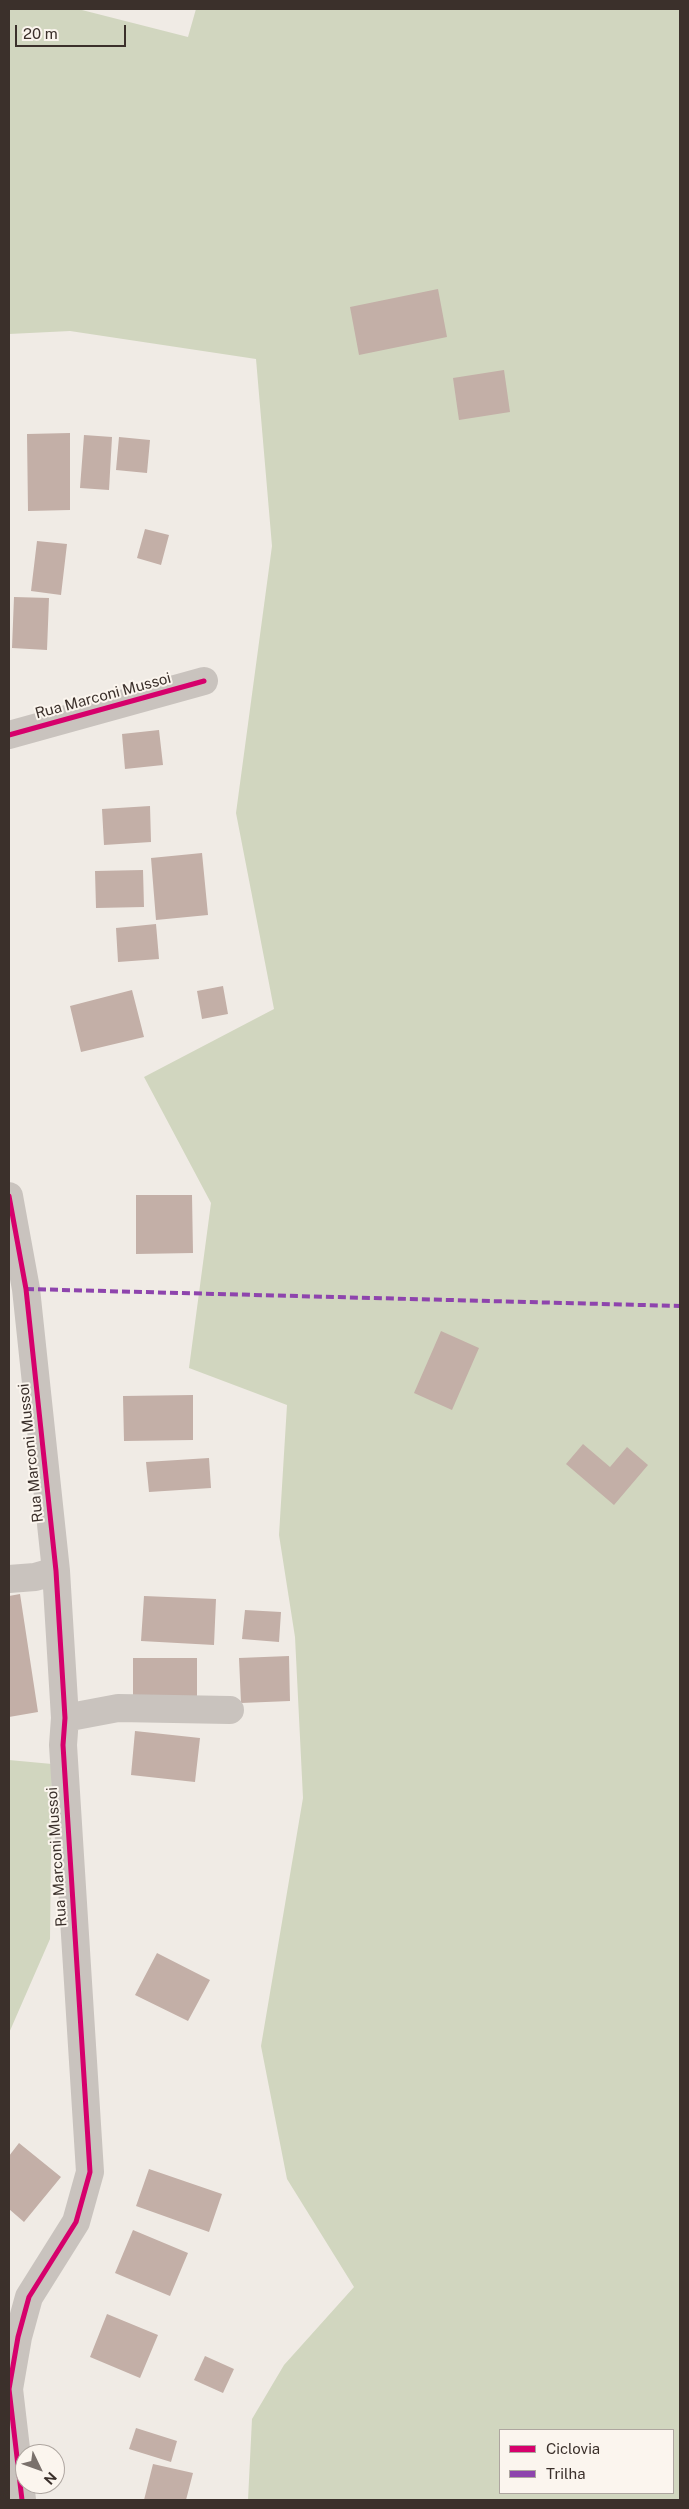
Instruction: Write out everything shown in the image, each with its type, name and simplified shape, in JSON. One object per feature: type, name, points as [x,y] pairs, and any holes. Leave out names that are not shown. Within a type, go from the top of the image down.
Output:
[{"type":"street","name":"Rua Marconi Mussoi","points":[[9,735],[204,681]]},
{"type":"street","name":"Rua Marconi Mussoi","points":[[9,1196],[26,1289],[56,1571],[65,1718],[63,1745],[90,2172],[76,2222],[29,2297],[18,2337],[9,2389],[22,2500]]},
{"type":"street","points":[[9,1579],[35,1577],[56,1571]]},
{"type":"street","points":[[65,1718],[118,1708],[230,1710]]},
{"type":"green space","points":[[9,9],[78,9],[188,37],[196,9],[680,9],[680,2500],[248,2500],[252,2419],[284,2365],[354,2287],[287,2179],[261,2046],[303,1798],[295,1637],[279,1535],[287,1405],[189,1368],[211,1203],[144,1077],[274,1009],[236,813],[272,546],[256,359],[70,331],[9,334]]},
{"type":"green space","points":[[9,1760],[52,1764],[50,1939],[9,2033]]},
{"type":"building","points":[[438,289],[447,337],[359,355],[350,307]]},
{"type":"building","points":[[504,370],[510,412],[459,420],[453,378]]},
{"type":"building","points":[[70,433],[70,510],[28,511],[27,434]]},
{"type":"building","points":[[84,435],[112,437],[109,490],[80,488]]},
{"type":"building","points":[[119,437],[150,440],[147,473],[116,470]]},
{"type":"building","points":[[145,529],[169,535],[161,565],[137,558]]},
{"type":"building","points":[[37,541],[67,544],[61,595],[31,591]]},
{"type":"building","points":[[14,597],[49,598],[47,650],[12,648]]},
{"type":"building","points":[[159,730],[163,765],[125,769],[122,734]]},
{"type":"building","points":[[150,806],[151,842],[104,845],[102,809]]},
{"type":"building","points":[[202,853],[208,915],[156,920],[151,858]]},
{"type":"building","points":[[143,870],[144,907],[96,908],[95,871]]},
{"type":"building","points":[[156,924],[159,959],[118,962],[116,928]]},
{"type":"building","points":[[223,986],[228,1014],[202,1019],[197,991]]},
{"type":"building","points":[[132,990],[144,1037],[81,1052],[70,1006]]},
{"type":"building","points":[[136,1195],[192,1195],[193,1253],[136,1254]]},
{"type":"building","points":[[441,1331],[479,1348],[452,1410],[414,1393]]},
{"type":"building","points":[[193,1395],[193,1440],[124,1441],[123,1396]]},
{"type":"building","points":[[583,1444],[610,1467],[627,1447],[648,1465],[614,1505],[566,1464]]},
{"type":"building","points":[[209,1458],[211,1488],[149,1492],[146,1462]]},
{"type":"building","points":[[20,1594],[38,1712],[9,1717],[9,1596]]},
{"type":"building","points":[[144,1596],[216,1599],[214,1645],[141,1641]]},
{"type":"building","points":[[245,1610],[281,1612],[279,1642],[242,1639]]},
{"type":"building","points":[[289,1656],[290,1701],[241,1703],[239,1658]]},
{"type":"building","points":[[133,1658],[197,1658],[197,1701],[133,1700]]},
{"type":"building","points":[[135,1731],[200,1738],[195,1782],[131,1775]]},
{"type":"building","points":[[157,1953],[210,1980],[188,2021],[135,1995]]},
{"type":"building","points":[[19,2143],[61,2177],[24,2222],[9,2209],[9,2156]]},
{"type":"building","points":[[149,2169],[222,2194],[209,2232],[136,2206]]},
{"type":"building","points":[[133,2230],[188,2253],[170,2296],[115,2273]]},
{"type":"building","points":[[107,2314],[158,2335],[140,2378],[90,2357]]},
{"type":"building","points":[[205,2356],[234,2369],[223,2393],[194,2380]]},
{"type":"building","points":[[136,2428],[177,2441],[171,2462],[129,2449]]},
{"type":"building","points":[[153,2464],[193,2473],[186,2500],[144,2500]]},
{"type":"marked path","points":[[26,1289],[680,1306]]},
{"type":"cycle path","points":[[9,735],[204,681]]},
{"type":"cycle path","points":[[9,1196],[26,1289],[56,1571],[65,1718],[63,1745],[90,2172],[76,2222],[29,2297],[18,2337],[9,2389],[22,2500]]}]
